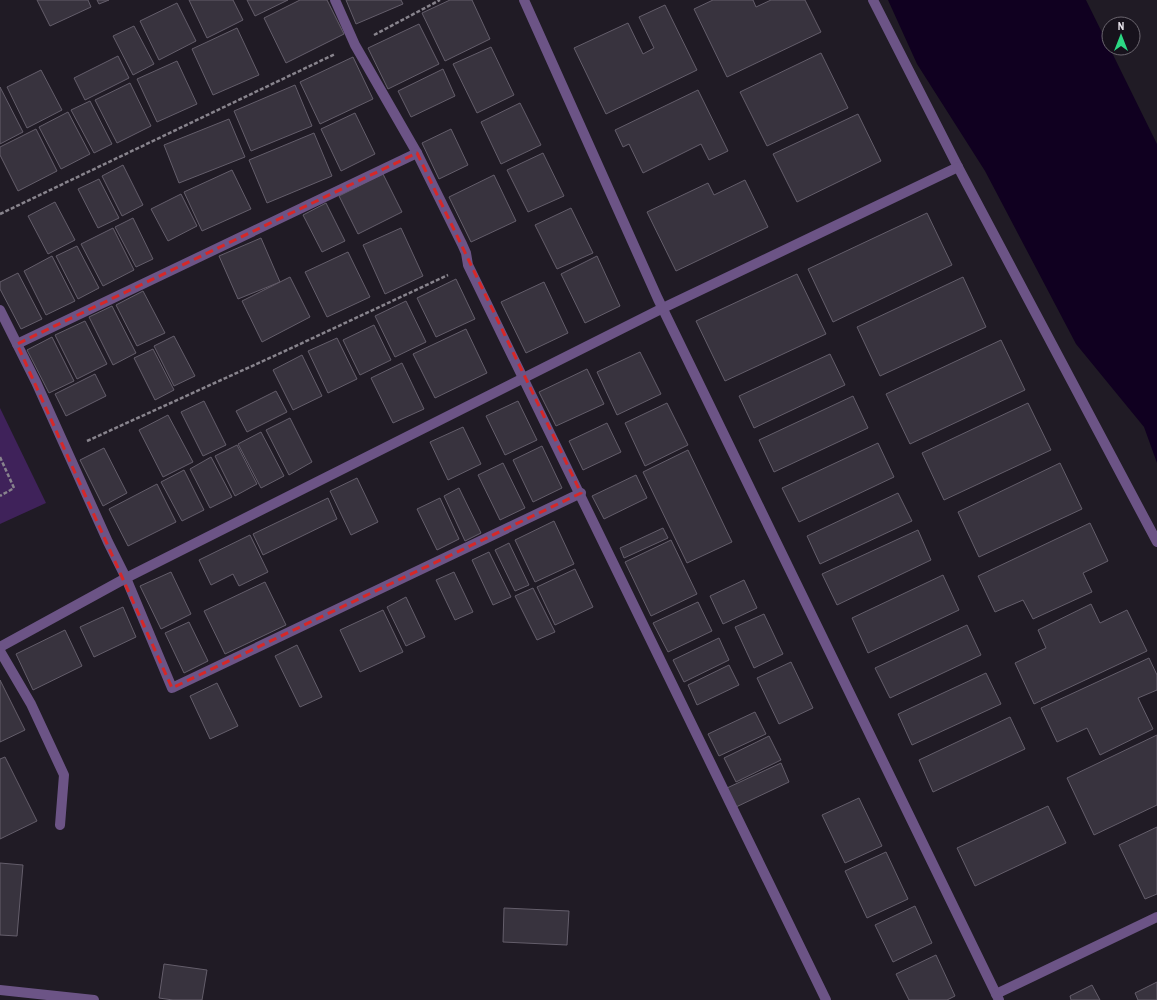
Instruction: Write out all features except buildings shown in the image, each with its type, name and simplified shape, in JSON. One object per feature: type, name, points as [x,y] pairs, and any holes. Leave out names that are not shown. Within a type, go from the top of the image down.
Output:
[{"type":"street","points":[[335,0],[355,45],[417,153],[462,244],[466,253],[468,266],[581,493],[826,1000]]},
{"type":"street","points":[[524,0],[663,308],[997,997],[1157,917]]},
{"type":"street","points":[[873,0],[958,167],[1157,542]]},
{"type":"street","points":[[17,344],[417,153]]},
{"type":"street","points":[[0,647],[126,578],[663,308],[958,167]]},
{"type":"street","points":[[0,310],[36,382],[108,542],[126,578],[172,688],[581,493]]},
{"type":"street","points":[[0,650],[31,704],[64,775],[60,825]]},
{"type":"street","points":[[0,990],[94,1000]]},
{"type":"path","points":[[0,214],[355,45],[440,0]]},
{"type":"path","points":[[67,450],[468,266]]},
{"type":"path","points":[[0,457],[14,488],[0,496]]},
{"type":"highlighted area","points":[[417,153],[581,493],[172,688],[17,344]]},
{"type":"shaded area","points":[[888,0],[1086,0],[1101,30],[1101,56],[1114,56],[1157,144],[1157,463],[1144,427],[1076,344],[985,171],[917,64]]},
{"type":"shaded area","points":[[0,408],[46,503],[0,524]]}]
